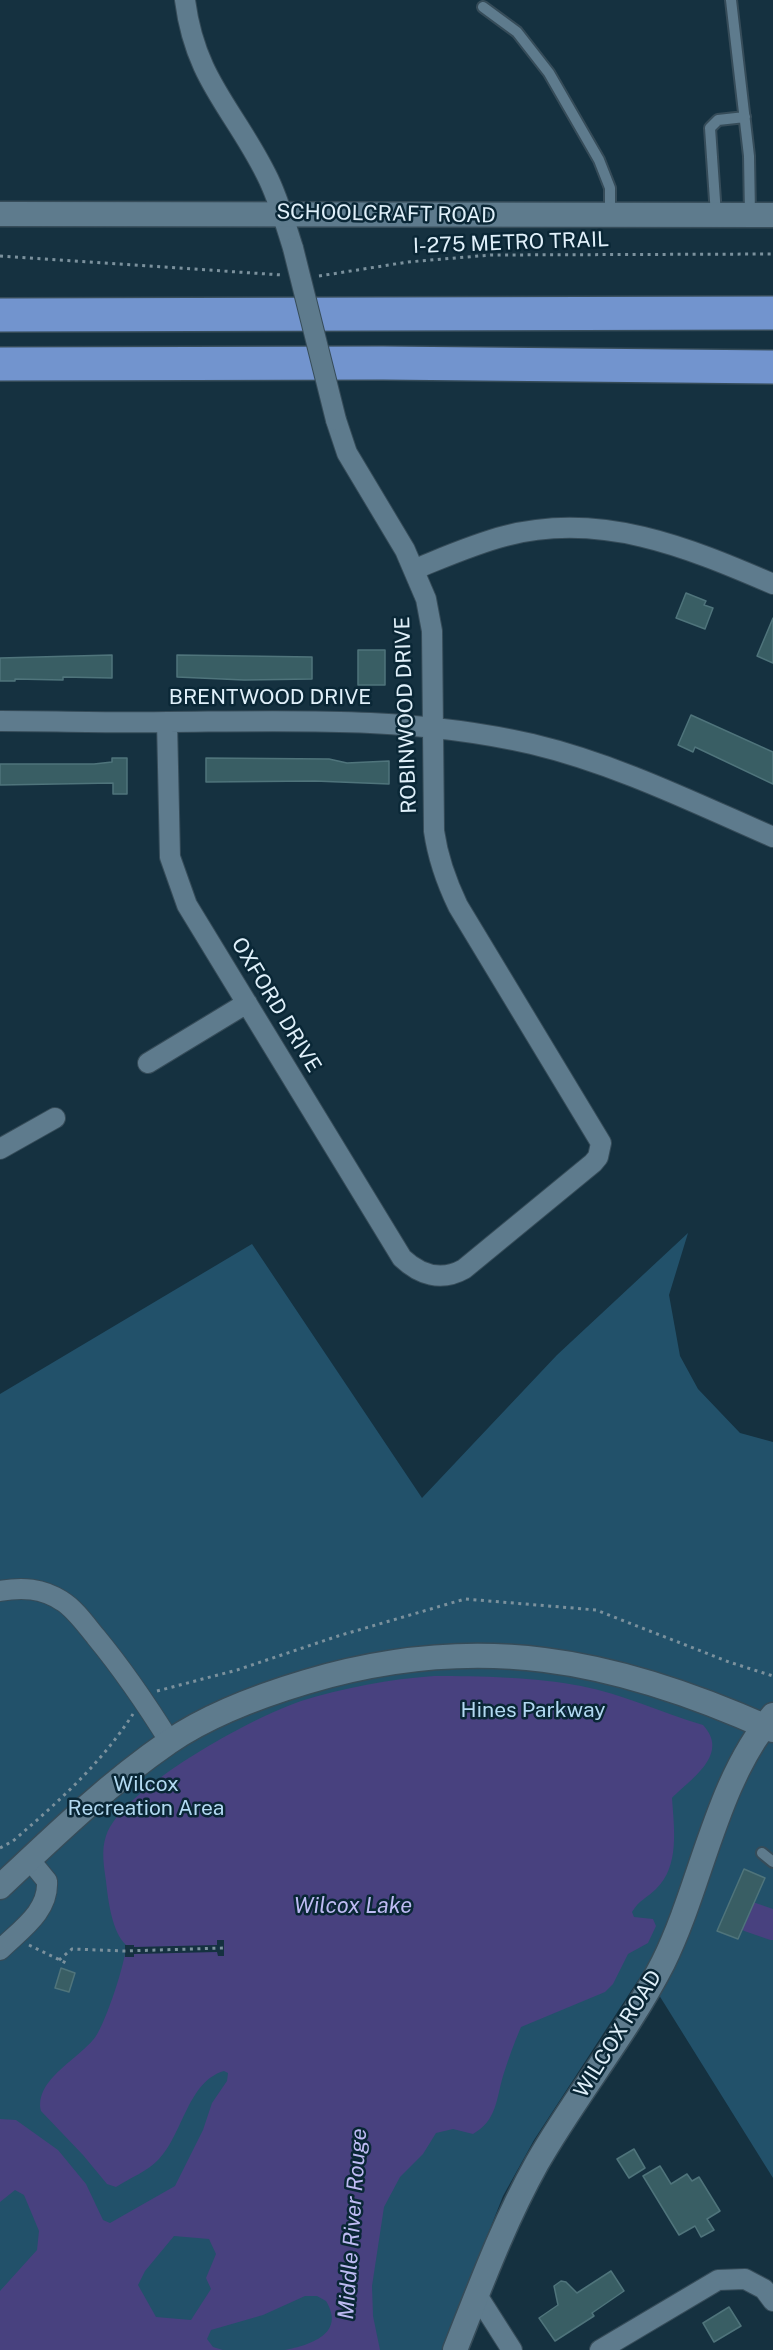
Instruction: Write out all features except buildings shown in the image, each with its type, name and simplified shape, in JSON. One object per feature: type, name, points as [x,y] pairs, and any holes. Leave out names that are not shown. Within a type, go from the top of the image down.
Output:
[{"type":"highway","points":[[0,315],[773,313]]},
{"type":"highway","points":[[0,364],[383,363],[773,367]]},
{"type":"street","name":"ROBINWOOD DRIVE","points":[[185,0],[188,22],[199,60],[210,83],[266,173],[282,212],[336,420],[347,453],[415,569],[426,599],[432,631],[434,831],[445,879],[458,906],[598,1137],[601,1150],[593,1163],[464,1269],[448,1276],[433,1276]]},
{"type":"street","name":"SCHOOLCRAFT ROAD","points":[[0,214],[282,212],[610,216],[762,215]]},
{"type":"street","points":[[415,569],[472,546],[507,536],[532,530],[583,528],[633,533],[671,542],[773,584]]},
{"type":"street","name":"BRENTWOOD DRIVE","points":[[0,721],[167,722],[288,719],[401,723],[432,727],[543,748],[630,776],[773,837]]},
{"type":"street","name":"OXFORD DRIVE","points":[[167,722],[168,834],[174,873],[188,905],[402,1258],[412,1268],[433,1276]]},
{"type":"street","points":[[148,1064],[247,1004]]},
{"type":"street","points":[[0,1149],[55,1118]]},
{"type":"street","points":[[0,1590],[17,1588],[36,1590],[63,1602],[85,1624],[132,1681],[170,1742]]},
{"type":"street","points":[[0,1887],[110,1788],[170,1742],[226,1711],[295,1685],[364,1667],[459,1654],[521,1655],[606,1669],[770,1724]]},
{"type":"street","name":"WILCOX ROAD","points":[[455,2350],[506,2223],[536,2164],[662,1965],[685,1912],[717,1821],[740,1766],[770,1724]]},
{"type":"street","points":[[0,1950],[46,1901],[47,1881],[29,1859]]},
{"type":"street","points":[[600,2350],[711,2282],[728,2278],[745,2279],[764,2289],[773,2301]]},
{"type":"street","points":[[477,2295],[512,2350]]},
{"type":"lane","points":[[731,0],[745,117],[762,215]]},
{"type":"lane","points":[[483,7],[517,32],[549,73],[599,160],[610,188],[610,216]]},
{"type":"lane","points":[[716,216],[710,128],[718,120],[745,117]]},
{"type":"lane","points":[[762,1853],[773,1862]]},
{"type":"path","name":"I-275 METRO TRAIL","points":[[310,275],[408,262],[491,255],[773,254]]},
{"type":"path","points":[[0,256],[287,275]]},
{"type":"path","points":[[15,1935],[35,1950],[66,1963]]},
{"type":"path","points":[[59,1960],[72,1949],[125,1951],[224,1948]]},
{"type":"green space","name":"Hines Parkway","points":[[688,1233],[669,1295],[680,1356],[698,1389],[740,1433],[773,1442],[773,2178],[644,1971],[534,2140],[503,2196],[442,2350],[0,2350],[0,1394],[252,1244],[422,1498],[557,1355]]},
{"type":"water","name":"Wilcox Lake","points":[[417,1677],[489,1677],[564,1683],[597,1689],[703,1725],[710,1736],[712,1746],[710,1756],[698,1774],[672,1798],[674,1846],[669,1869],[664,1880],[632,1912],[634,1917],[653,1919],[656,1926],[648,1943],[628,1954],[613,1984],[605,1992],[521,2027],[494,2109],[487,2122],[473,2134],[453,2129],[436,2133],[423,2154],[400,2177],[384,2207],[372,2286],[373,2316],[380,2350],[285,2350],[314,2341],[328,2330],[332,2322],[326,2301],[317,2296],[305,2296],[263,2315],[211,2330],[207,2339],[213,2347],[223,2350],[0,2350],[0,2291],[37,2250],[39,2231],[24,2195],[15,2190],[0,2202],[0,2119],[16,2120],[58,2150],[86,2184],[103,2220],[110,2223],[175,2186],[203,2130],[212,2103],[227,2081],[228,2073],[224,2071],[202,2085],[159,2159],[144,2171],[116,2187],[107,2184],[41,2111],[44,2089],[51,2079],[96,2036],[110,2005],[123,1964],[126,1945],[117,1932],[112,1915],[103,1858],[106,1836],[117,1817],[136,1797],[192,1756],[279,1709],[350,1688]],"holes":[[[174,2236],[209,2239],[216,2254],[206,2278],[211,2289],[191,2320],[156,2317],[138,2285],[145,2271]]]},
{"type":"pier","points":[[217,1940],[224,1940],[224,1956],[218,1956],[217,1952],[134,1954],[134,1957],[125,1957],[125,1945],[134,1945],[134,1947],[217,1945]]},
{"type":"waterway","name":"Middle River Rouge","points":[[750,1917],[773,1925]]},
{"type":"park label","name":"Wilcox Recreation Area","points":[[146,1797]]}]
